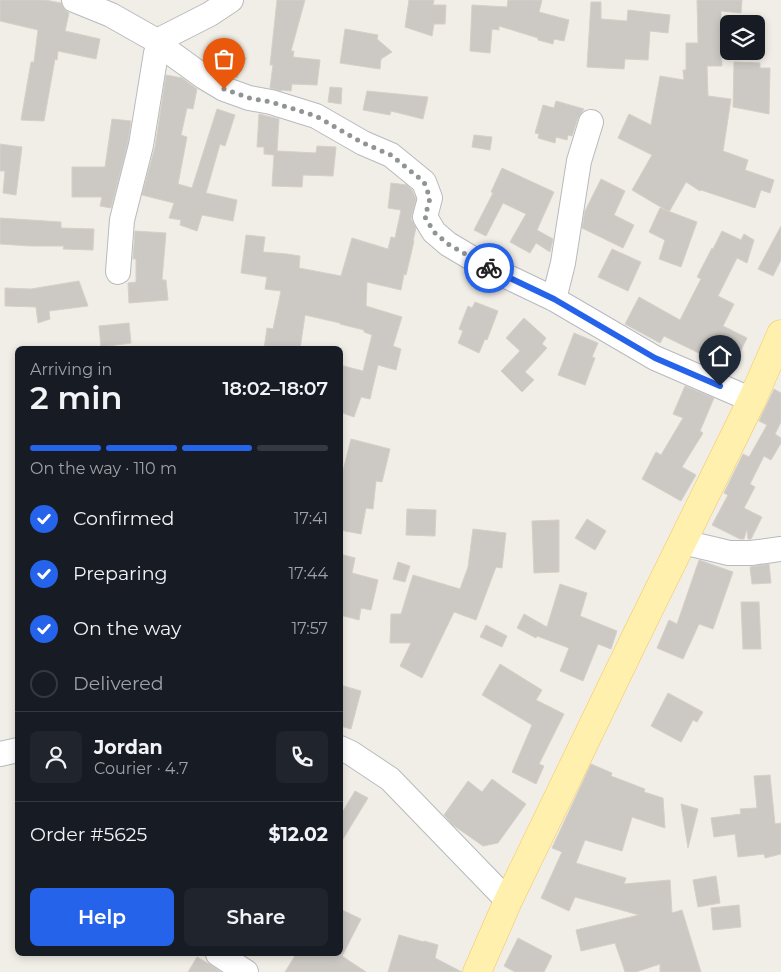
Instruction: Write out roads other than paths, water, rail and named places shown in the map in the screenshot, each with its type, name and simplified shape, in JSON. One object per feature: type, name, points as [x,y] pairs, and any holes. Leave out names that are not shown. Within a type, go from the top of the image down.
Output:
[{"type":"main road","points":[[482,970],[508,901],[752,400],[781,334]]},
{"type":"street","points":[[74,0],[111,15],[161,44],[204,77],[224,89],[249,98],[271,102],[316,116],[363,143],[391,155],[424,182],[430,198],[425,217],[434,232],[448,244],[485,266],[554,299],[655,358],[752,400]]},
{"type":"street","points":[[118,272],[122,220],[141,144],[156,53],[161,44],[232,0]]},
{"type":"street","points":[[554,299],[564,262],[580,160],[591,122]]},
{"type":"street","points":[[682,542],[729,553],[751,553],[781,549]]},
{"type":"street","points":[[343,749],[352,753],[390,779],[508,901]]},
{"type":"street","points":[[0,754],[15,751]]},
{"type":"street","points":[[221,956],[246,972]]}]
